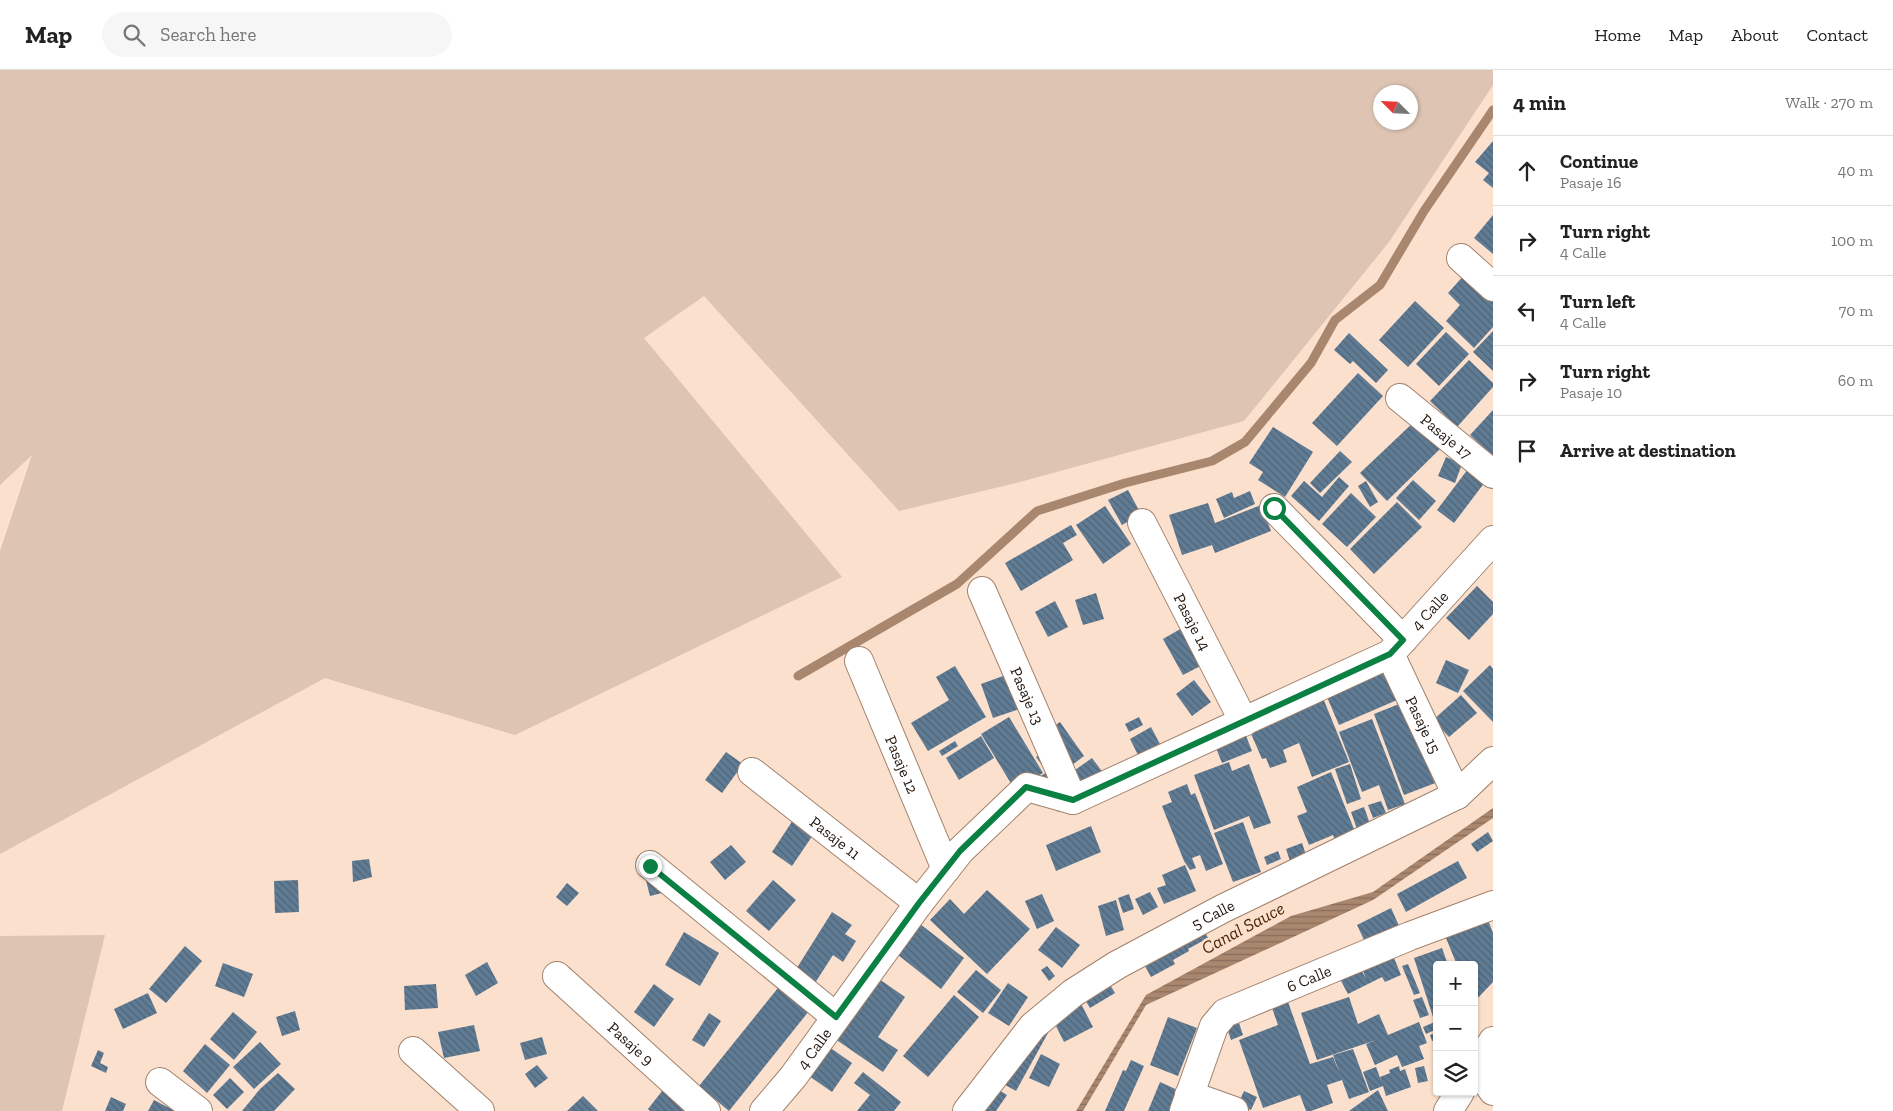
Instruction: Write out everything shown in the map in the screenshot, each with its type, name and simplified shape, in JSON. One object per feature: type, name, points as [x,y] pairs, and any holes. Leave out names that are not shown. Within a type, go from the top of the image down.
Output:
[{"type":"street","points":[[1461,258],[1493,287]]},
{"type":"street","name":"Pasaje 17","points":[[1400,398],[1493,474]]},
{"type":"street","name":"Pasaje 15","points":[[1274,508],[1396,647],[1457,795]]},
{"type":"street","name":"Pasaje 14","points":[[1142,523],[1244,722]]},
{"type":"street","name":"4 Calle","points":[[764,1111],[793,1077],[919,903],[960,851],[1026,787],[1073,800],[1244,722],[1396,647],[1493,540]]},
{"type":"street","name":"Pasaje 13","points":[[982,591],[1073,800]]},
{"type":"street","name":"Pasaje 12","points":[[859,661],[946,869]]},
{"type":"street","name":"5 Calle","points":[[967,1111],[1033,1026],[1073,993],[1109,970],[1222,909],[1457,795],[1493,761]]},
{"type":"street","name":"Pasaje 11","points":[[752,772],[919,903]]},
{"type":"street","points":[[650,866],[836,1017]]},
{"type":"street","name":"6 Calle","points":[[1186,1103],[1214,1026],[1225,1013],[1410,936],[1493,905]]},
{"type":"street","name":"Pasaje 9","points":[[557,976],[706,1111]]},
{"type":"street","points":[[1478,1064],[1493,1041]]},
{"type":"street","points":[[413,1051],[480,1111]]},
{"type":"street","points":[[1478,1073],[1493,1091]]},
{"type":"street","points":[[160,1082],[198,1111]]},
{"type":"street","points":[[1448,1111],[1457,1096]]},
{"type":"street","points":[[1186,1103],[1234,1111]]},
{"type":"shaded area","points":[[0,70],[1493,70],[1493,85],[1389,242],[1244,421],[1016,483],[899,511],[704,296],[644,338],[842,577],[515,735],[325,678],[0,854],[0,551],[32,455],[0,485]]},
{"type":"shaded area","points":[[1493,808],[1493,818],[1373,900],[1146,1005],[1083,1111],[1076,1111],[1146,995],[1291,916],[1373,892]]},
{"type":"shaded area","points":[[105,935],[62,1111],[0,1111],[0,936]]},
{"type":"building","points":[[1493,141],[1493,188],[1483,180],[1489,173],[1475,162]]},
{"type":"building","points":[[1493,215],[1493,254],[1474,238]]},
{"type":"building","points":[[1466,273],[1493,299],[1493,327],[1474,348],[1446,321],[1460,305],[1448,293]]},
{"type":"building","points":[[1415,301],[1444,328],[1408,367],[1379,340]]},
{"type":"building","points":[[1493,331],[1493,371],[1473,352]]},
{"type":"building","points":[[1446,332],[1469,354],[1439,386],[1416,364]]},
{"type":"building","points":[[1349,333],[1388,370],[1376,383],[1353,361],[1350,364],[1334,350]]},
{"type":"building","points":[[1469,360],[1493,383],[1493,387],[1457,427],[1430,401]]},
{"type":"building","points":[[1358,373],[1383,396],[1337,446],[1312,423]]},
{"type":"building","points":[[1493,410],[1493,461],[1482,451],[1485,449],[1470,435]]},
{"type":"building","points":[[1417,419],[1443,446],[1387,501],[1360,473]]},
{"type":"building","points":[[1273,427],[1313,452],[1285,497],[1258,480],[1263,472],[1249,463]]},
{"type":"building","points":[[1340,451],[1352,462],[1320,493],[1310,483]]},
{"type":"building","points":[[1446,457],[1462,464],[1455,483],[1438,476]]},
{"type":"building","points":[[1468,469],[1485,482],[1454,523],[1437,510]]},
{"type":"building","points":[[1339,477],[1349,486],[1319,521],[1291,496],[1304,481],[1322,497]]},
{"type":"building","points":[[1413,480],[1436,501],[1419,520],[1396,498]]},
{"type":"building","points":[[1366,481],[1378,502],[1370,507],[1358,486]]},
{"type":"building","points":[[1128,490],[1141,514],[1122,525],[1108,500]]},
{"type":"building","points":[[1250,491],[1255,504],[1224,518],[1216,499],[1232,492],[1234,498]]},
{"type":"building","points":[[1351,493],[1376,517],[1347,547],[1322,524]]},
{"type":"building","points":[[1397,502],[1422,527],[1374,574],[1350,549]]},
{"type":"building","points":[[1208,503],[1215,523],[1261,505],[1271,531],[1215,553],[1212,545],[1182,555],[1169,515]]},
{"type":"building","points":[[1105,506],[1131,544],[1103,564],[1076,525]]},
{"type":"building","points":[[1071,525],[1077,535],[1063,543],[1073,560],[1021,591],[1005,563]]},
{"type":"building","points":[[1477,586],[1493,602],[1493,614],[1469,640],[1446,618]]},
{"type":"building","points":[[1096,593],[1104,619],[1083,625],[1075,600]]},
{"type":"building","points":[[1055,601],[1068,627],[1048,637],[1035,612]]},
{"type":"building","points":[[1189,624],[1210,661],[1183,675],[1163,639]]},
{"type":"building","points":[[1446,660],[1469,670],[1458,693],[1436,683]]},
{"type":"building","points":[[1490,665],[1493,669],[1493,722],[1463,691]]},
{"type":"building","points":[[955,666],[986,717],[928,751],[911,723],[949,700],[936,677]]},
{"type":"building","points":[[1392,668],[1404,697],[1339,725],[1327,697]]},
{"type":"building","points":[[1022,669],[1034,704],[993,718],[981,684]]},
{"type":"building","points":[[1194,680],[1211,702],[1192,716],[1176,694]]},
{"type":"building","points":[[1461,695],[1477,713],[1449,737],[1433,720]]},
{"type":"building","points":[[1323,698],[1349,762],[1312,777],[1299,743],[1283,750],[1287,762],[1270,768],[1266,758],[1262,759],[1249,729]]},
{"type":"building","points":[[1409,700],[1438,782],[1404,795],[1374,714]]},
{"type":"building","points":[[1009,717],[1043,773],[1015,790],[981,734]]},
{"type":"building","points":[[1139,717],[1143,725],[1129,732],[1125,724]]},
{"type":"building","points":[[1372,719],[1405,804],[1388,810],[1379,785],[1362,792],[1339,732]]},
{"type":"building","points":[[1060,722],[1084,756],[1047,784],[1041,776],[1047,772],[1036,757],[1048,748],[1040,736]]},
{"type":"building","points":[[1151,727],[1161,746],[1139,757],[1130,739]]},
{"type":"building","points":[[1244,731],[1252,751],[1222,763],[1214,743]]},
{"type":"building","points":[[981,736],[994,758],[959,780],[946,758]]},
{"type":"building","points":[[955,741],[958,746],[942,756],[939,751]]},
{"type":"building","points":[[726,752],[743,764],[722,793],[705,780]]},
{"type":"building","points":[[1092,758],[1107,778],[1058,812],[1044,792]]},
{"type":"building","points":[[1229,762],[1232,771],[1249,764],[1271,823],[1254,829],[1249,816],[1214,830],[1194,775]]},
{"type":"building","points":[[1350,764],[1361,799],[1347,804],[1335,769]]},
{"type":"building","points":[[1331,772],[1356,834],[1336,843],[1333,835],[1309,845],[1297,816],[1307,812],[1297,787]]},
{"type":"building","points":[[1187,784],[1191,795],[1195,793],[1223,864],[1206,871],[1200,855],[1192,858],[1196,868],[1190,870],[1184,861],[1162,806],[1172,802],[1168,792]]},
{"type":"building","points":[[1381,801],[1386,813],[1373,818],[1368,805]]},
{"type":"building","points":[[1364,807],[1370,824],[1357,829],[1351,812]]},
{"type":"building","points":[[795,817],[815,832],[792,866],[772,852]]},
{"type":"building","points":[[1243,822],[1261,872],[1233,882],[1214,833]]},
{"type":"building","points":[[1091,826],[1101,852],[1056,871],[1046,845]]},
{"type":"building","points":[[1488,832],[1493,841],[1477,852],[1471,844]]},
{"type":"building","points":[[1302,843],[1306,855],[1290,861],[1286,849]]},
{"type":"building","points":[[731,845],[746,862],[725,880],[710,862]]},
{"type":"building","points":[[1278,851],[1281,859],[1267,865],[1264,857]]},
{"type":"building","points":[[369,859],[372,877],[353,882],[352,861]]},
{"type":"building","points":[[1458,861],[1467,878],[1406,912],[1397,894]]},
{"type":"building","points":[[642,865],[670,891],[650,896]]},
{"type":"building","points":[[1185,865],[1196,891],[1164,904],[1157,888],[1166,885],[1162,875]]},
{"type":"building","points":[[298,880],[299,912],[275,913],[274,881]]},
{"type":"building","points":[[773,880],[796,900],[769,931],[746,911]]},
{"type":"building","points":[[567,883],[579,893],[567,906],[556,897]]},
{"type":"building","points":[[987,890],[1030,929],[987,974],[930,920],[950,899],[964,914]]},
{"type":"building","points":[[1150,892],[1158,907],[1143,915],[1135,899]]},
{"type":"building","points":[[1042,894],[1054,921],[1037,929],[1025,901]]},
{"type":"building","points":[[1129,894],[1134,909],[1123,913],[1118,898]]},
{"type":"building","points":[[1116,900],[1124,930],[1106,936],[1098,906]]},
{"type":"building","points":[[1391,908],[1400,928],[1366,944],[1357,925]]},
{"type":"building","points":[[832,912],[852,925],[845,934],[856,941],[843,962],[833,955],[815,983],[795,971]]},
{"type":"building","points":[[911,917],[964,958],[941,989],[888,947]]},
{"type":"building","points":[[1488,920],[1493,933],[1493,982],[1478,998],[1478,961],[1455,961],[1446,938]]},
{"type":"building","points":[[1201,924],[1208,938],[1173,960],[1175,964],[1151,977],[1137,951]]},
{"type":"building","points":[[1056,927],[1080,945],[1062,968],[1038,950]]},
{"type":"building","points":[[684,932],[719,953],[700,986],[665,965]]},
{"type":"building","points":[[185,946],[202,961],[166,1003],[149,989]]},
{"type":"building","points":[[1442,948],[1447,961],[1433,961],[1433,1017],[1414,958]]},
{"type":"building","points":[[1394,958],[1401,975],[1385,982],[1382,977],[1348,994],[1340,979],[1361,969],[1366,980],[1363,971]]},
{"type":"building","points":[[487,962],[498,983],[476,996],[465,975]]},
{"type":"building","points":[[223,963],[253,974],[244,997],[215,986]]},
{"type":"building","points":[[1408,964],[1420,993],[1414,995],[1402,966]]},
{"type":"building","points":[[1047,966],[1055,976],[1049,981],[1041,970]]},
{"type":"building","points":[[976,970],[1001,990],[983,1013],[957,992]]},
{"type":"building","points":[[869,972],[905,997],[878,1037],[898,1050],[883,1072],[828,1034]]},
{"type":"building","points":[[1104,975],[1115,993],[1090,1008],[1079,990]]},
{"type":"building","points":[[782,983],[813,1006],[729,1111],[699,1086]]},
{"type":"building","points":[[1008,983],[1028,997],[1009,1026],[988,1013]]},
{"type":"building","points":[[436,984],[438,1008],[405,1010],[404,986]]},
{"type":"building","points":[[654,984],[674,999],[654,1027],[634,1012]]},
{"type":"building","points":[[148,993],[157,1013],[123,1029],[114,1009]]},
{"type":"building","points":[[1076,994],[1093,1027],[1064,1042],[1047,1008]]},
{"type":"building","points":[[954,995],[979,1017],[928,1077],[903,1056]]},
{"type":"building","points":[[1349,997],[1358,1024],[1379,1014],[1388,1035],[1419,1022],[1427,1043],[1419,1046],[1424,1059],[1402,1067],[1397,1055],[1375,1065],[1366,1044],[1376,1040],[1317,1060],[1301,1013]]},
{"type":"building","points":[[1422,997],[1429,1015],[1420,1018],[1413,1000]]},
{"type":"building","points":[[1287,999],[1310,1064],[1333,1057],[1340,1074],[1333,1055],[1353,1049],[1369,1092],[1349,1099],[1342,1080],[1327,1085],[1333,1103],[1311,1111],[1306,1111],[1300,1095],[1263,1108],[1239,1040],[1278,1025],[1271,1005]]},
{"type":"building","points":[[295,1011],[300,1030],[282,1036],[276,1017]]},
{"type":"building","points":[[233,1012],[257,1032],[234,1060],[210,1039]]},
{"type":"building","points":[[709,1013],[721,1021],[704,1047],[692,1040]]},
{"type":"building","points":[[1168,1017],[1197,1028],[1178,1076],[1150,1065]]},
{"type":"building","points":[[1239,1023],[1243,1035],[1231,1040],[1227,1028]]},
{"type":"building","points":[[1433,1023],[1433,1031],[1426,1034],[1423,1027]]},
{"type":"building","points":[[1032,1024],[1048,1033],[1016,1091],[1000,1082]]},
{"type":"building","points":[[474,1025],[480,1051],[444,1058],[438,1032]]},
{"type":"building","points":[[542,1037],[547,1054],[525,1060],[520,1043]]},
{"type":"building","points":[[260,1042],[281,1064],[254,1089],[233,1067]]},
{"type":"building","points":[[822,1042],[852,1063],[832,1092],[802,1071]]},
{"type":"building","points":[[205,1044],[230,1065],[207,1093],[183,1071]]},
{"type":"building","points":[[98,1050],[104,1053],[100,1063],[108,1067],[106,1073],[91,1066]]},
{"type":"building","points":[[1041,1054],[1060,1064],[1049,1087],[1029,1078]]},
{"type":"building","points":[[1131,1060],[1144,1066],[1124,1111],[1105,1111],[1123,1070],[1126,1071]]},
{"type":"building","points":[[537,1065],[548,1078],[535,1088],[525,1074]]},
{"type":"building","points":[[1399,1066],[1400,1071],[1405,1069],[1411,1087],[1386,1096],[1383,1086],[1370,1091],[1363,1072],[1376,1067],[1382,1083],[1380,1077],[1390,1073],[1389,1070]]},
{"type":"building","points":[[1424,1066],[1428,1081],[1418,1083],[1415,1068]]},
{"type":"building","points":[[863,1072],[901,1102],[894,1111],[857,1111],[870,1095],[854,1083]]},
{"type":"building","points":[[278,1073],[295,1089],[274,1111],[242,1111],[260,1089]]},
{"type":"building","points":[[230,1078],[244,1092],[227,1109],[213,1095]]},
{"type":"building","points":[[1160,1082],[1182,1092],[1173,1111],[1148,1111]]},
{"type":"building","points":[[666,1086],[697,1111],[650,1111],[648,1109]]},
{"type":"building","points":[[994,1087],[1007,1095],[996,1111],[979,1111]]},
{"type":"building","points":[[1378,1090],[1388,1111],[1349,1111]]},
{"type":"building","points":[[1244,1091],[1257,1097],[1251,1110],[1238,1104]]},
{"type":"building","points":[[583,1096],[598,1111],[567,1111]]},
{"type":"building","points":[[111,1097],[126,1104],[123,1111],[105,1111]]},
{"type":"building","points":[[154,1100],[175,1111],[148,1111]]},
{"type":"waterway","points":[[798,676],[957,584],[1037,511],[1125,483],[1212,461],[1245,442],[1311,363],[1335,320],[1380,285],[1424,211],[1493,110]]},
{"type":"route","points":[[650,866],[836,1017],[919,903],[960,851],[1026,787],[1073,800],[1390,654],[1403,640],[1274,508]]},
{"type":"water label","name":"Canal Sauce","points":[[1243,928]]}]
